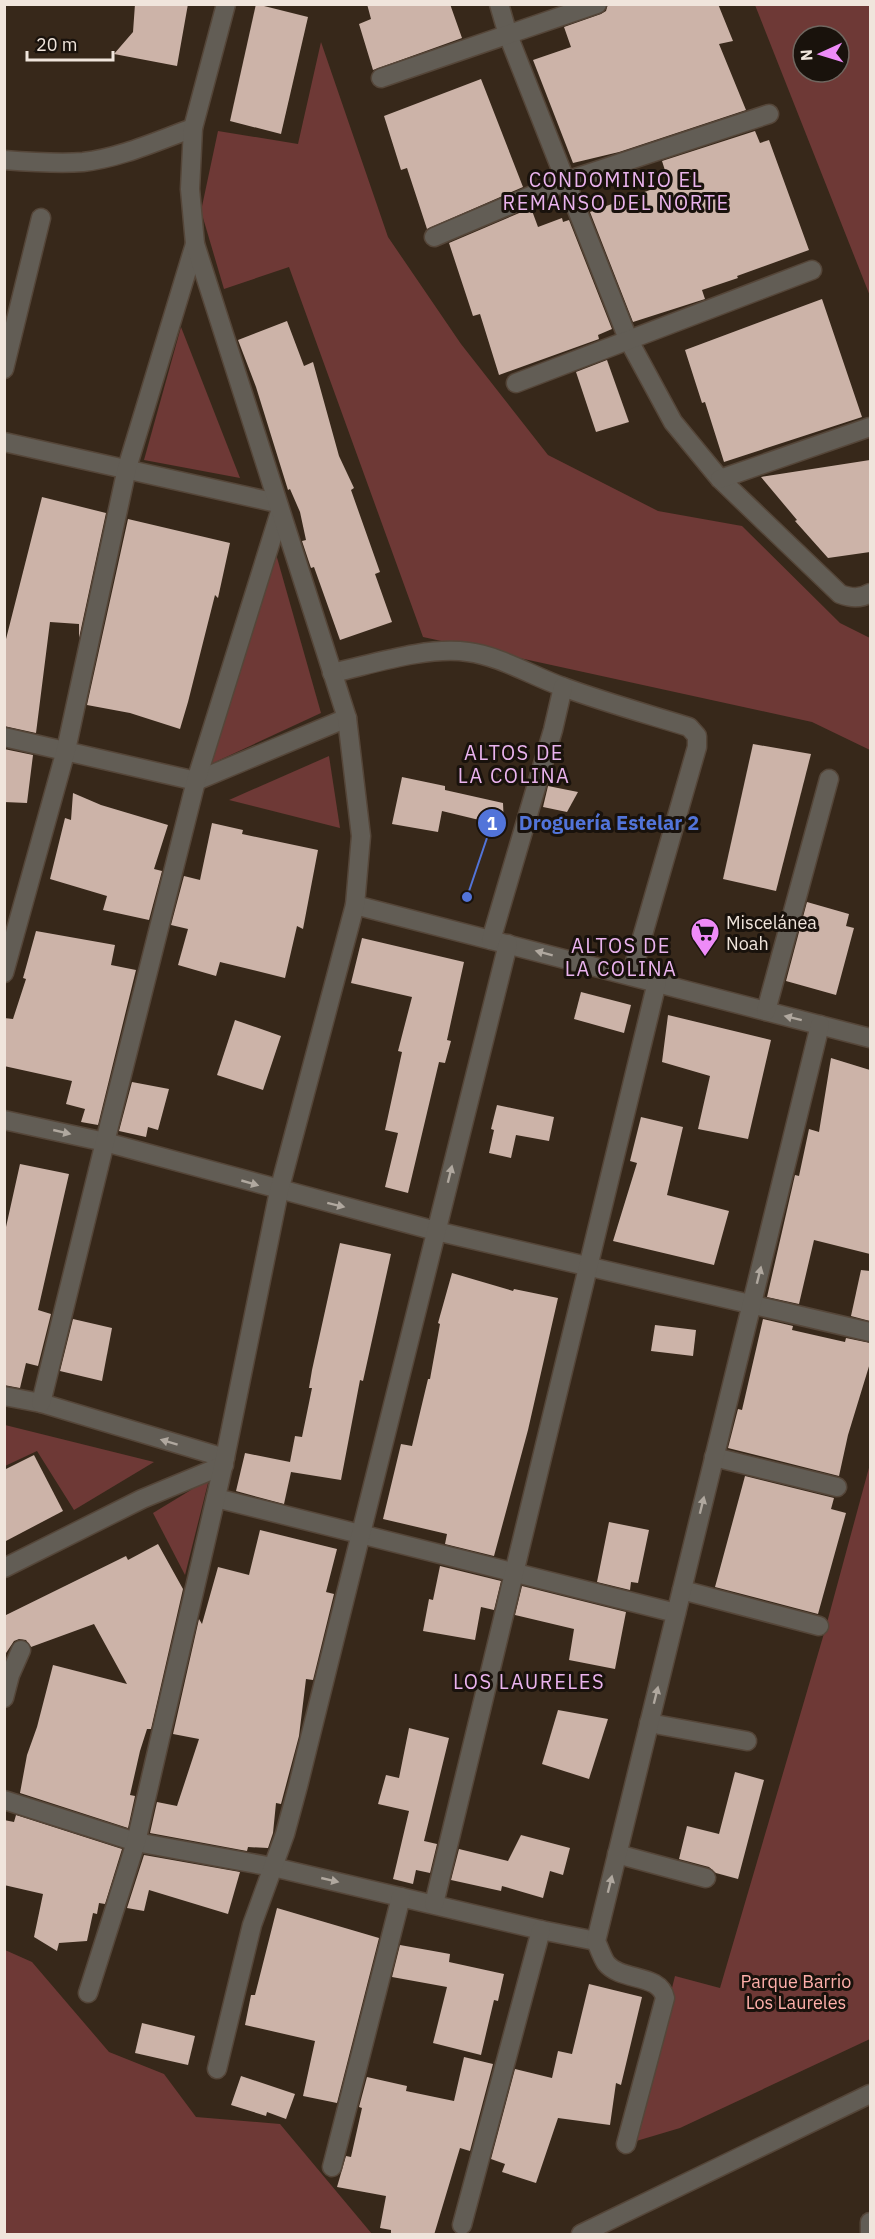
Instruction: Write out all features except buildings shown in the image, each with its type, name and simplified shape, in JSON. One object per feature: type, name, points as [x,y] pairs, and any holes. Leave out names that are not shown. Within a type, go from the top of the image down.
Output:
[{"type":"street","points":[[88,1993],[136,1842],[225,1461],[279,1191],[355,904],[361,836],[347,718],[195,244],[190,189],[193,128],[226,4]]},
{"type":"street","points":[[499,4],[508,35],[628,339],[673,422],[720,479],[840,594],[850,598],[863,598],[870,593]]},
{"type":"street","points":[[381,78],[597,4]]},
{"type":"street","points":[[434,237],[566,181],[769,114]]},
{"type":"street","points":[[4,160],[40,163],[84,162],[127,152],[193,128]]},
{"type":"street","points":[[4,369],[41,218]]},
{"type":"street","points":[[4,973],[66,750],[127,468],[195,244]]},
{"type":"street","points":[[516,383],[812,270]]},
{"type":"street","points":[[720,479],[870,427]]},
{"type":"street","points":[[4,442],[127,468],[279,508]]},
{"type":"street","points":[[41,1403],[196,781],[279,508]]},
{"type":"street","points":[[332,673],[412,656],[445,651],[468,652],[488,657],[563,687],[689,727],[697,736],[697,747],[631,976]]},
{"type":"street","points":[[216,2069],[252,1925],[298,1786],[362,1534],[436,1231],[499,942],[563,687]]},
{"type":"street","points":[[4,737],[196,781],[347,718]]},
{"type":"street","points":[[766,1011],[830,779]]},
{"type":"street","points":[[355,904],[870,1038]]},
{"type":"street","points":[[434,1904],[657,982]]},
{"type":"street","points":[[626,2144],[665,1998],[663,1990],[657,1984],[620,1973],[607,1964],[596,1941],[820,1025]]},
{"type":"street","points":[[4,1119],[105,1142],[279,1191],[436,1231],[870,1332]]},
{"type":"street","points":[[4,1396],[41,1403],[225,1461]]},
{"type":"street","points":[[714,1457],[837,1487]]},
{"type":"street","points":[[4,1568],[142,1499],[225,1461]]},
{"type":"street","points":[[216,1498],[676,1613]]},
{"type":"street","points":[[682,1590],[819,1626]]},
{"type":"street","points":[[4,1698],[10,1675],[21,1650]]},
{"type":"street","points":[[649,1723],[747,1741]]},
{"type":"street","points":[[4,1800],[136,1842],[273,1867],[596,1941]]},
{"type":"street","points":[[617,1854],[706,1878]]},
{"type":"street","points":[[332,2167],[401,1897]]},
{"type":"street","points":[[462,2225],[541,1930]]},
{"type":"street","points":[[581,2234],[870,2094]]},
{"type":"street","points":[[870,2222],[870,2235]]},
{"type":"green space","points":[[755,5],[870,5],[870,296]]},
{"type":"green space","points":[[321,42],[388,237],[461,344],[548,455],[658,511],[742,526],[840,623],[870,638],[870,750],[812,722],[423,637],[289,267],[224,289],[201,211],[218,131],[298,144]]},
{"type":"green space","points":[[181,327],[240,478],[144,460]]},
{"type":"green space","points":[[276,554],[321,713],[211,764]]},
{"type":"green space","points":[[329,756],[340,828],[229,800]]},
{"type":"green space","points":[[5,1425],[154,1462],[74,1510],[37,1451],[5,1466]]},
{"type":"green space","name":"Parque Barrio Los Laureles","points":[[870,1464],[870,2039],[680,2128],[633,2142],[675,1976],[720,1988],[825,1630]]},
{"type":"green space","points":[[209,1479],[185,1575],[153,1513]]},
{"type":"green space","points":[[5,1950],[32,1962],[109,2052],[164,2074],[196,2117],[280,2124],[372,2234],[5,2234]]},
{"type":"place","name":"Droguería Estelar 2","points":[[467,897]]},
{"type":"place","name":"Miscelánea Noah","points":[[705,958]]},
{"type":"district","name":"CONDOMINIO EL REMANSO DEL NORTE","points":[[616,190]]},
{"type":"district","name":"ALTOS DE LA COLINA","points":[[514,764]]},
{"type":"district","name":"ALTOS DE LA COLINA","points":[[621,956]]},
{"type":"district","name":"LOS LAURELES","points":[[529,1681]]}]
